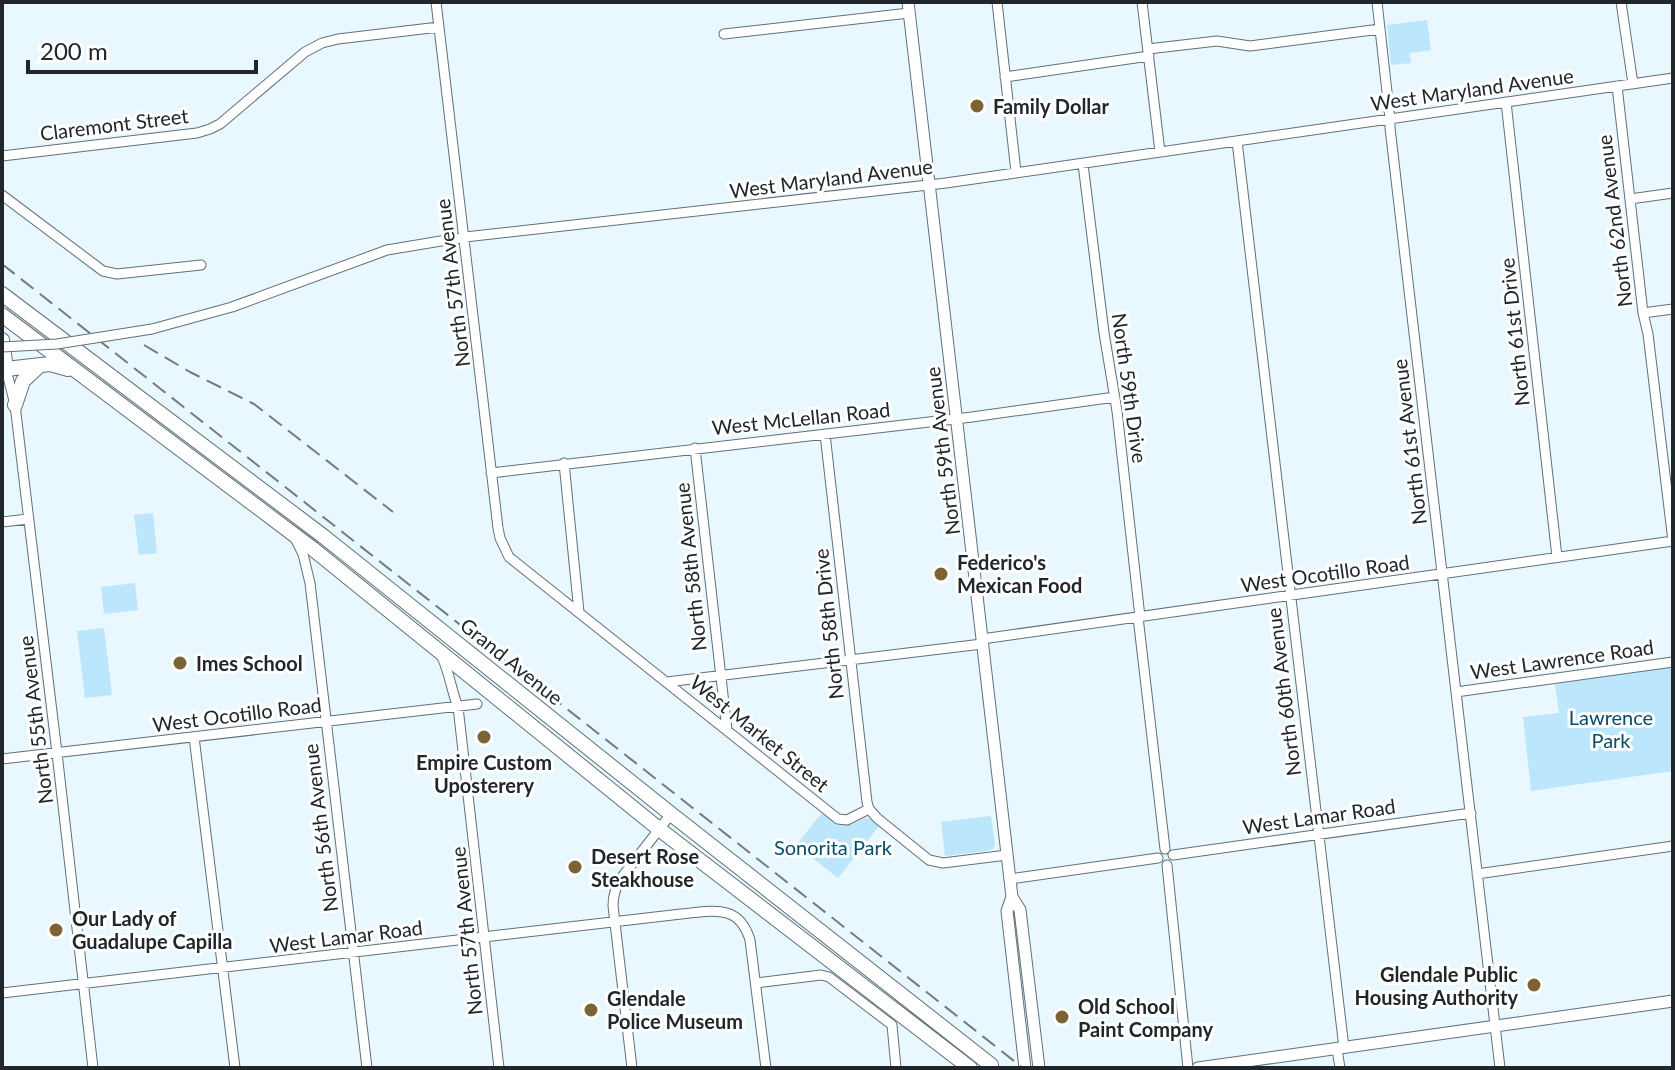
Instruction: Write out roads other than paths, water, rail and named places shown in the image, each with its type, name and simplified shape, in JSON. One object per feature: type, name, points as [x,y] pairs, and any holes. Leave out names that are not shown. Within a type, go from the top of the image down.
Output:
[{"type":"highway","name":"Grand Avenue","points":[[2,294],[323,536],[991,1065]]},
{"type":"highway","name":"Grand Avenue","points":[[2,315],[335,566],[659,829],[970,1068]]},
{"type":"highway","points":[[2,340],[4,369],[60,366],[83,376]]},
{"type":"highway","points":[[15,405],[23,381],[40,365]]},
{"type":"main road","name":"North 59th Avenue","points":[[908,7],[1012,897],[1020,910],[1039,1068]]},
{"type":"main road","name":"North 59th Avenue","points":[[1012,897],[1007,911],[1025,1068]]},
{"type":"main road","points":[[1198,1068],[1673,1001]]},
{"type":"main road","points":[[1015,1068],[1020,1024]]},
{"type":"street","name":"North 57th Avenue","points":[[436,2],[491,473],[500,538],[509,557]]},
{"type":"street","points":[[997,2],[1016,172]]},
{"type":"street","points":[[1142,2],[1160,152]]},
{"type":"street","name":"North 61st Avenue","points":[[1377,2],[1500,1068]]},
{"type":"street","points":[[1621,2],[1633,84]]},
{"type":"street","points":[[724,34],[908,7]]},
{"type":"street","name":"Claremont Street","points":[[2,156],[197,133],[220,124],[305,52],[322,43],[439,27]]},
{"type":"street","points":[[1005,77],[1217,41],[1250,46],[1380,29]]},
{"type":"street","name":"West Maryland Avenue","points":[[2,347],[57,344],[152,329],[226,309],[387,250],[465,237],[930,185],[1673,78]]},
{"type":"street","name":"North 62nd Avenue","points":[[1617,86],[1673,541]]},
{"type":"street","name":"North 61st Drive","points":[[1506,102],[1557,557]]},
{"type":"street","name":"North 60th Avenue","points":[[1237,141],[1319,835],[1340,1068]]},
{"type":"street","name":"North 59th Drive","points":[[1083,164],[1115,397],[1169,852]]},
{"type":"street","points":[[1630,199],[1673,193]]},
{"type":"street","points":[[2,195],[103,271],[117,274],[201,265]]},
{"type":"street","points":[[1643,313],[1673,309]]},
{"type":"street","name":"North 55th Avenue","points":[[4,369],[15,405],[93,1068]]},
{"type":"street","name":"West McLellan Road","points":[[491,473],[957,419],[1115,397]]},
{"type":"street","name":"North 58th Drive","points":[[825,434],[869,809]]},
{"type":"street","name":"North 58th Avenue","points":[[695,448],[727,730]]},
{"type":"street","points":[[564,463],[579,612]]},
{"type":"street","points":[[2,522],[28,519]]},
{"type":"street","name":"North 56th Avenue","points":[[293,534],[303,554],[310,583],[367,1068]]},
{"type":"street","name":"West Ocotillo Road","points":[[667,682],[982,642],[1673,541]]},
{"type":"street","name":"West Market Street","points":[[509,557],[838,819],[847,820],[869,809]]},
{"type":"street","points":[[310,583],[315,564],[322,562],[335,566]]},
{"type":"street","name":"North 57th Avenue","points":[[439,650],[458,707],[499,1068]]},
{"type":"street","name":"West Lawrence Road","points":[[1456,692],[1673,662]]},
{"type":"street","name":"West Ocotillo Road","points":[[2,759],[477,704]]},
{"type":"street","points":[[194,737],[235,1068]]},
{"type":"street","points":[[869,809],[929,860],[943,863],[1007,855]]},
{"type":"street","name":"West Lamar Road","points":[[1169,852],[1471,813]]},
{"type":"street","points":[[632,1068],[613,900],[616,886],[671,814]]},
{"type":"street","points":[[1477,874],[1673,846]]},
{"type":"street","points":[[1010,879],[1172,862],[1169,852]]},
{"type":"street","points":[[1162,862],[1188,1068]]},
{"type":"street","name":"West Lamar Road","points":[[2,993],[716,911],[730,914],[747,929],[756,983]]},
{"type":"street","points":[[766,1068],[756,983],[821,975],[829,977],[892,1025],[896,1068]]},
{"type":"railway","points":[[2,264],[1023,1068]]},
{"type":"railway","points":[[144,345],[254,404],[393,512]]},
{"type":"place","name":"Family Dollar","points":[[977,106]]},
{"type":"place","name":"Federico's Mexican Food","points":[[941,574]]},
{"type":"place","name":"Imes School","points":[[180,663]]},
{"type":"place","name":"Empire Custom Uposterery","points":[[484,737]]},
{"type":"place","name":"Desert Rose Steakhouse","points":[[575,867]]},
{"type":"place","name":"Our Lady of Guadalupe Capilla","points":[[56,930]]},
{"type":"place","name":"Glendale Public Housing Authority","points":[[1534,985]]},
{"type":"place","name":"Glendale Police Museum","points":[[591,1010]]},
{"type":"place","name":"Old School Paint Company","points":[[1062,1017]]},
{"type":"park label","name":"Lawrence Park","points":[[1611,728]]},
{"type":"park label","name":"Sonorita Park","points":[[833,847]]}]
